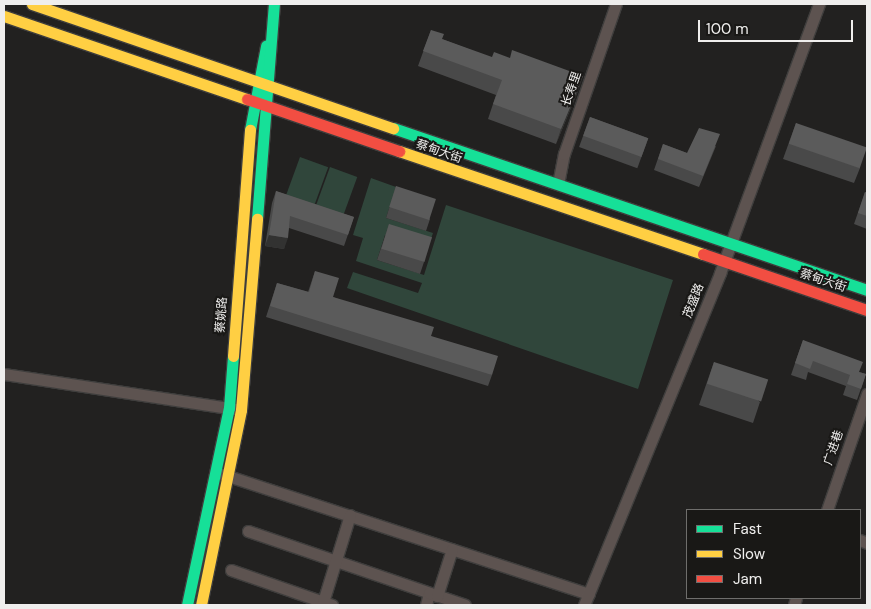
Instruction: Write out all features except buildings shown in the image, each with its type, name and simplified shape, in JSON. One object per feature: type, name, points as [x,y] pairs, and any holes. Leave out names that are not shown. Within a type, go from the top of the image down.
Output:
[{"type":"main road","name":"蔡甸大街","points":[[32,4],[867,290]]},
{"type":"main road","name":"蔡姚路","points":[[200,605],[235,409],[270,86],[274,4]]},
{"type":"main road","name":"蔡甸大街","points":[[4,16],[267,109],[867,310]]},
{"type":"main road","name":"蔡姚路","points":[[235,409],[252,103],[255,80],[272,25]]},
{"type":"main road","name":"蔡姚路","points":[[187,605],[222,474]]},
{"type":"street","name":"长寿里","points":[[558,184],[564,154],[616,4]]},
{"type":"street","name":"茂盛路","points":[[584,605],[724,262],[819,4]]},
{"type":"street","points":[[4,374],[235,409]]},
{"type":"street","name":"广进巷","points":[[827,509],[867,394]]},
{"type":"street","points":[[222,474],[589,594]]},
{"type":"street","points":[[231,570],[323,603],[350,515]]},
{"type":"street","points":[[248,532],[465,605]]},
{"type":"street","points":[[426,605],[433,594],[452,549]]},
{"type":"green space","points":[[300,157],[328,167],[311,213],[283,203]]},
{"type":"green space","points":[[330,167],[357,177],[340,224],[313,214]]},
{"type":"green space","points":[[371,178],[396,187],[386,218],[433,233],[428,248],[385,235],[377,260],[424,275],[446,205],[673,280],[638,389],[347,288],[353,272],[418,293],[422,283],[356,261],[363,238],[353,235]]},
{"type":"traffic: fast","points":[[257,219],[274,4]]},
{"type":"traffic: fast","points":[[250,130],[266,46]]},
{"type":"traffic: fast","points":[[393,128],[867,290]]},
{"type":"traffic: fast","points":[[187,605],[229,408],[233,356]]},
{"type":"traffic: slow","points":[[32,4],[393,128]]},
{"type":"traffic: slow","points":[[4,16],[247,99]]},
{"type":"traffic: slow","points":[[233,356],[250,130]]},
{"type":"traffic: slow","points":[[399,151],[703,254]]},
{"type":"traffic: slow","points":[[201,605],[241,410],[257,219]]},
{"type":"traffic: jam","points":[[247,99],[399,151]]},
{"type":"traffic: jam","points":[[703,254],[867,310]]}]
